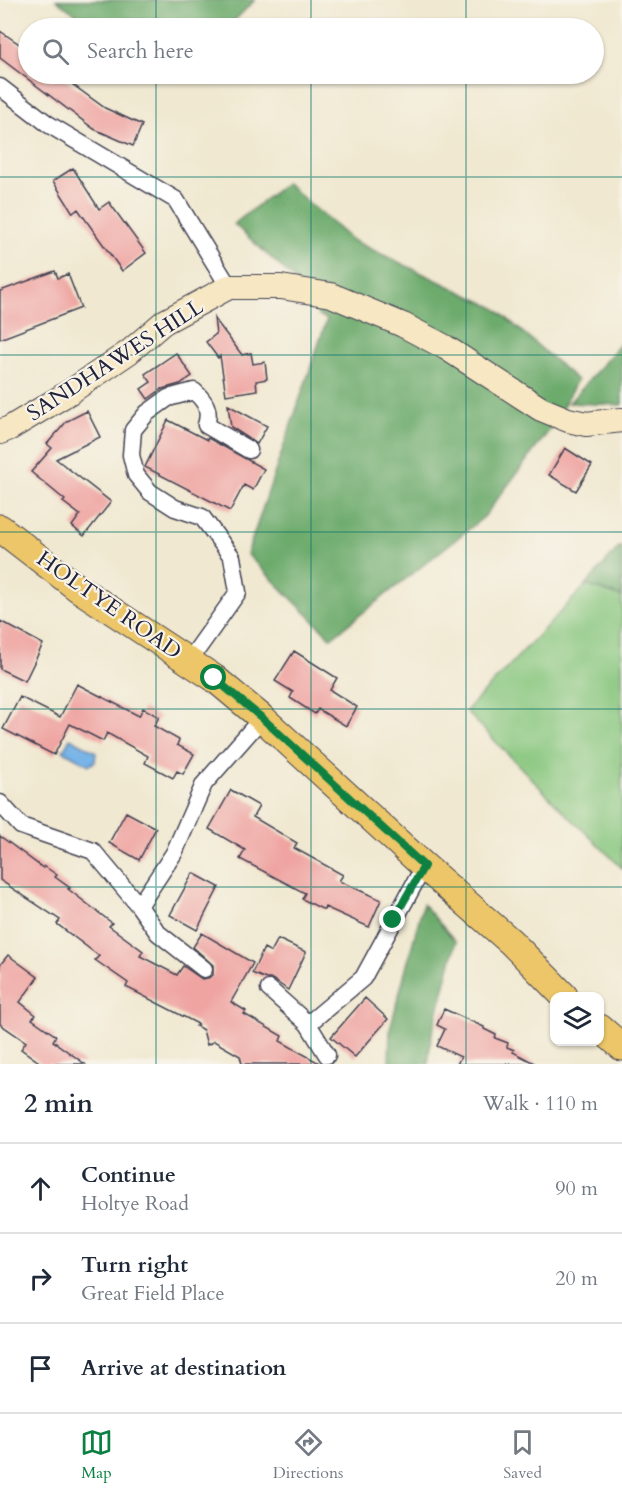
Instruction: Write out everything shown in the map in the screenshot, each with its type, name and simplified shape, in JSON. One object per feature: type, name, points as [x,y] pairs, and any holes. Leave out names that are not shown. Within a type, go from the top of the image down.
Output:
[{"type":"main road","name":"HOLTYE ROAD","points":[[0,528],[79,589],[214,678],[262,718],[511,942],[560,992]]},
{"type":"main road","points":[[604,1031],[622,1047]]},
{"type":"street","points":[[0,87],[48,124],[176,200],[229,286],[281,288],[331,295],[403,325],[445,347],[541,409],[568,420],[586,424],[622,420]]},
{"type":"street","name":"SANDHAWES HILL","points":[[0,432],[70,392],[129,352],[164,322],[229,286]]},
{"type":"street","points":[[189,661],[238,592],[232,557],[202,517],[175,508],[150,492],[136,476],[131,455],[133,430],[147,412],[168,398],[194,391],[204,400],[209,415],[206,425],[249,450]]},
{"type":"street","points":[[139,906],[174,853],[204,784],[262,718]]},
{"type":"street","points":[[0,802],[21,826],[93,851],[139,906],[158,933],[204,969]]},
{"type":"street","points":[[308,1024],[363,978],[424,866]]},
{"type":"street","points":[[269,989],[308,1024],[327,1055]]},
{"type":"green space","points":[[56,0],[255,0],[237,18],[81,18]]},
{"type":"green space","points":[[286,183],[352,240],[495,308],[577,380],[554,424],[484,517],[331,638],[247,554],[327,319],[319,316],[292,277],[234,224]]},
{"type":"green space","points":[[622,342],[622,405],[569,403]]},
{"type":"green space","points":[[619,547],[622,547],[622,597],[586,585]]},
{"type":"green space","points":[[586,585],[622,597],[622,868],[466,711]]},
{"type":"green space","points":[[423,904],[456,942],[431,1038],[428,1064],[389,1064],[390,1029]]},
{"type":"water","points":[[70,738],[96,752],[95,762],[89,765],[63,751]]},
{"type":"building","points":[[0,31],[18,43],[18,72],[0,58]]},
{"type":"building","points":[[34,84],[72,84],[105,108],[142,125],[133,146],[94,129]]},
{"type":"building","points":[[73,168],[99,209],[109,202],[146,253],[122,271],[78,209],[73,213],[53,181]]},
{"type":"building","points":[[55,271],[58,278],[68,274],[81,308],[0,339],[0,291]]},
{"type":"building","points":[[214,318],[242,355],[251,353],[253,364],[265,362],[267,379],[256,381],[257,390],[226,395],[220,356],[218,358],[206,342],[216,334]]},
{"type":"building","points":[[176,353],[192,376],[180,384],[162,389],[148,399],[141,389],[151,382],[145,374]]},
{"type":"building","points":[[228,405],[267,426],[257,444],[231,427]]},
{"type":"building","points":[[87,411],[100,437],[56,459],[111,502],[84,536],[72,526],[80,515],[31,472],[52,448],[47,444],[67,421]]},
{"type":"building","points":[[168,420],[207,440],[208,438],[264,469],[253,490],[244,485],[230,511],[145,467]]},
{"type":"building","points":[[565,448],[592,465],[576,491],[549,475]]},
{"type":"building","points":[[0,621],[43,644],[25,681],[0,669]]},
{"type":"building","points":[[294,651],[337,678],[330,690],[357,707],[346,726],[318,709],[315,714],[290,698],[293,692],[275,681]]},
{"type":"building","points":[[77,684],[139,716],[143,708],[159,717],[154,726],[179,740],[177,745],[194,754],[183,774],[177,771],[173,778],[145,763],[148,756],[107,733],[103,741],[70,724],[54,755],[3,729],[20,697],[60,717]]},
{"type":"building","points":[[231,790],[259,806],[253,817],[297,843],[294,848],[343,875],[339,881],[381,900],[369,927],[302,899],[305,893],[240,859],[245,850],[209,829]]},
{"type":"building","points":[[126,812],[156,828],[139,860],[109,843]]},
{"type":"building","points":[[0,836],[43,868],[44,866],[57,875],[55,877],[70,888],[68,889],[112,923],[109,926],[143,951],[140,956],[177,975],[183,966],[202,979],[213,975],[213,965],[193,947],[202,933],[253,963],[231,1002],[246,1011],[244,1014],[282,1036],[280,1041],[321,1064],[242,1064],[240,1056],[214,1041],[207,1045],[203,1030],[196,1026],[198,1024],[126,987],[128,983],[95,960],[99,956],[57,924],[60,920],[0,880]]},
{"type":"building","points":[[193,873],[219,887],[197,930],[170,915]]},
{"type":"building","points":[[278,939],[306,952],[288,990],[272,979],[252,973],[264,948],[271,952]]},
{"type":"building","points":[[8,955],[38,977],[20,1002],[36,1015],[32,1019],[56,1036],[53,1041],[85,1064],[42,1064],[21,1049],[26,1042],[0,1024],[0,965]]},
{"type":"building","points":[[365,998],[388,1019],[355,1057],[331,1037]]},
{"type":"building","points":[[444,1009],[484,1027],[496,1035],[495,1038],[508,1043],[507,1047],[514,1050],[513,1052],[536,1064],[457,1064],[461,1057],[437,1046],[445,1029],[437,1025]]},
{"type":"route","points":[[214,678],[262,718],[424,866],[393,920]]}]
